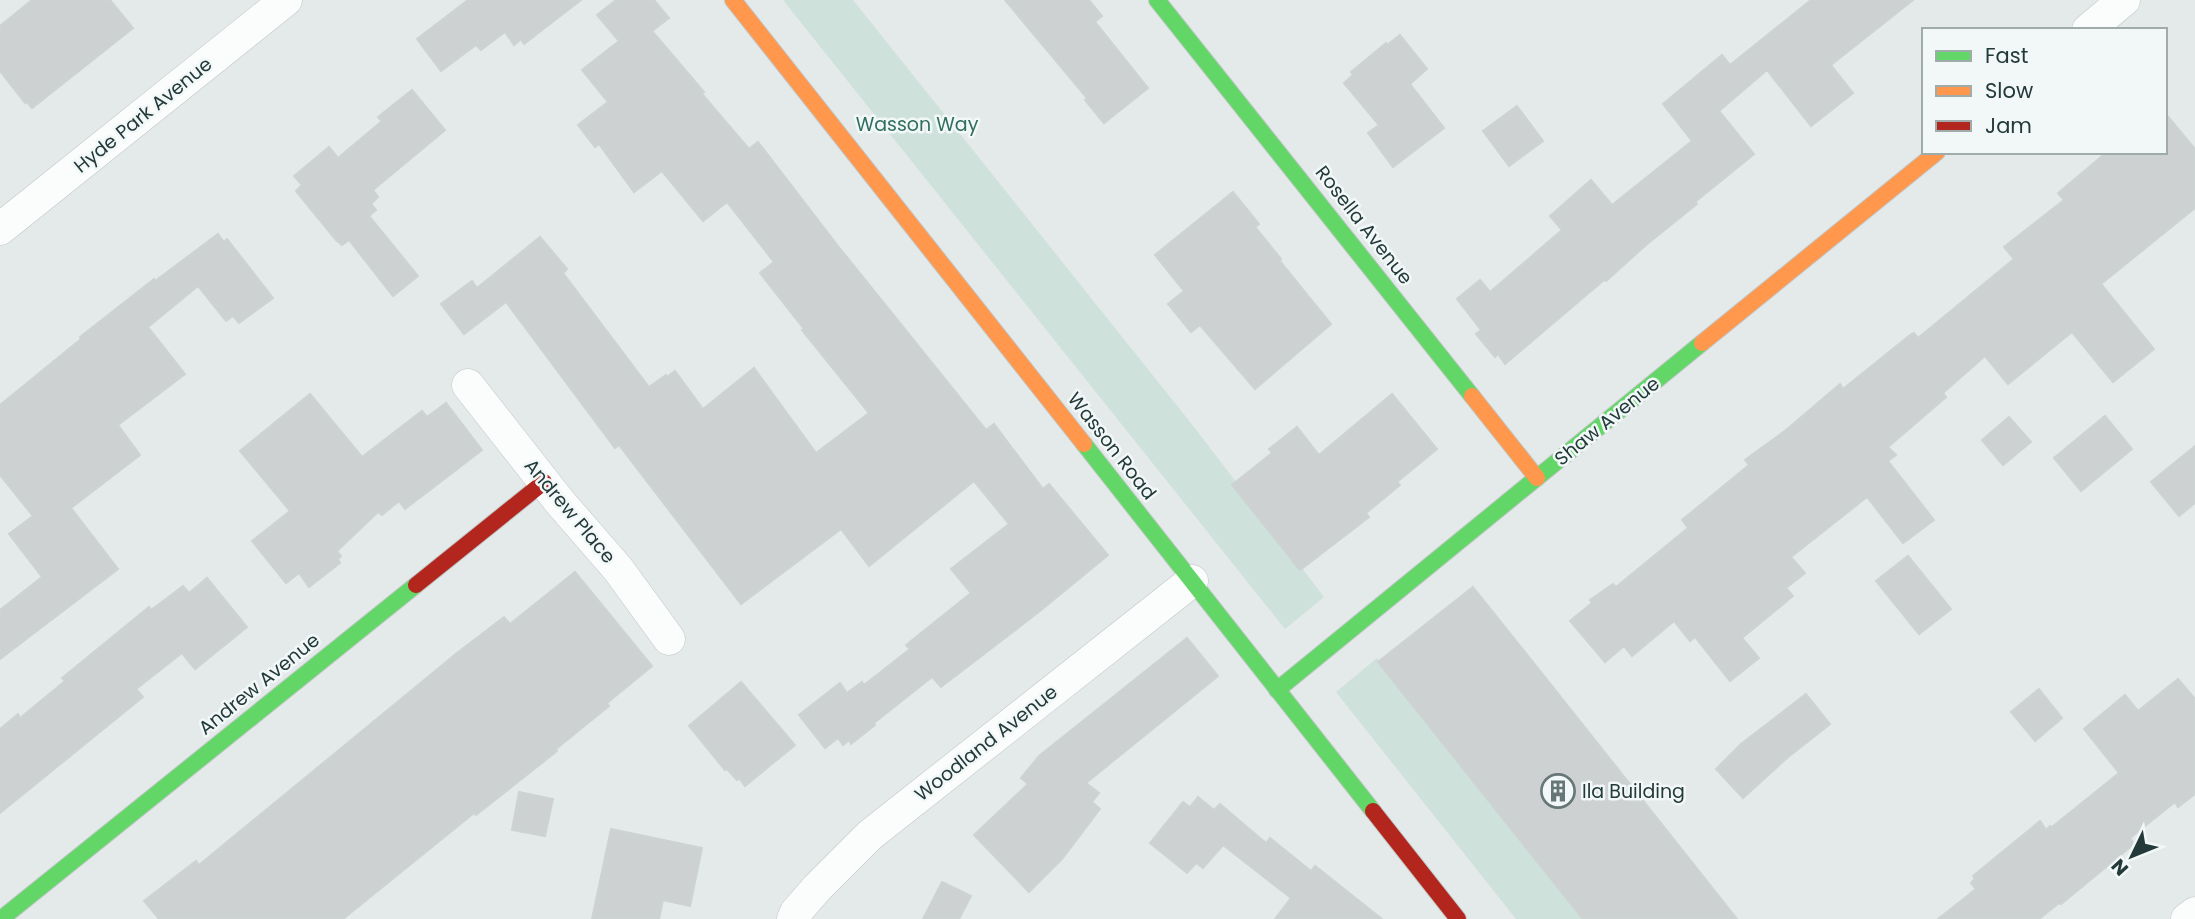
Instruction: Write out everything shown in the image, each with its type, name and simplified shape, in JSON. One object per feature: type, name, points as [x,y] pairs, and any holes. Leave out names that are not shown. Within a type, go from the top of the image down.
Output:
[{"type":"street","name":"Hyde Park Avenue","points":[[0,229],[286,0]]},
{"type":"street","name":"Wasson Road","points":[[733,0],[1192,581],[1446,914]]},
{"type":"street","name":"Rosella Avenue","points":[[1157,0],[1537,478]]},
{"type":"street","points":[[2090,28],[2124,0]]},
{"type":"street","name":"Shaw Avenue","points":[[1277,690],[1935,154]]},
{"type":"street","name":"Andrew Place","points":[[468,385],[544,482],[618,569],[669,639]]},
{"type":"street","name":"Andrew Avenue","points":[[1,919],[544,482]]},
{"type":"street","name":"Woodland Avenue","points":[[793,919],[817,888],[870,835],[1192,581]]},
{"type":"street","points":[[2188,919],[2195,913]]},
{"type":"green space","name":"Wasson Way","points":[[783,0],[853,0],[1194,427],[1324,597],[1285,629]]},
{"type":"green space","points":[[1377,658],[1585,919],[1516,919],[1336,692]]},
{"type":"building","points":[[32,0],[110,0],[133,28],[32,108],[0,71],[0,26]]},
{"type":"building","points":[[468,0],[581,0],[524,44],[521,39],[514,45],[505,32],[481,50],[476,45],[441,71],[417,39]]},
{"type":"building","points":[[616,0],[654,0],[669,18],[652,31],[704,92],[702,94],[749,149],[758,142],[986,430],[994,424],[1043,489],[1049,484],[1108,555],[941,687],[932,677],[851,744],[849,740],[843,745],[838,738],[825,748],[799,715],[840,683],[847,693],[862,682],[864,685],[910,649],[906,645],[971,593],[951,569],[1009,524],[974,481],[869,566],[841,529],[741,604],[619,445],[615,448],[506,302],[464,334],[441,304],[472,281],[477,288],[540,237],[567,269],[563,273],[649,387],[675,371],[703,409],[754,368],[816,453],[869,413],[760,273],[774,262],[727,202],[703,221],[662,171],[634,192],[599,144],[595,147],[578,125],[608,102],[582,70],[619,41],[597,15]]},
{"type":"building","points":[[1005,0],[1089,0],[1102,16],[1095,22],[1148,88],[1104,123],[1085,100],[1087,98]]},
{"type":"building","points":[[1811,0],[1913,0],[1831,65],[1853,93],[1811,126],[1767,70],[1719,111],[1754,154],[1505,364],[1498,354],[1495,357],[1476,334],[1481,330],[1457,299],[1480,280],[1490,292],[1562,230],[1550,216],[1591,180],[1612,205],[1692,141],[1663,104],[1722,55],[1730,65]]},
{"type":"building","points":[[1400,35],[1427,69],[1410,84],[1444,128],[1393,167],[1368,133],[1379,125],[1344,83],[1353,75],[1351,72]]},
{"type":"building","points":[[412,90],[445,130],[373,190],[378,197],[371,204],[376,210],[369,216],[418,276],[393,296],[349,240],[342,245],[336,240],[296,191],[302,185],[294,176],[329,147],[338,158],[382,121],[378,117]]},
{"type":"building","points":[[1517,106],[1543,141],[1509,166],[1483,131]]},
{"type":"building","points":[[2167,115],[2195,149],[2195,208],[2101,284],[2154,349],[2113,382],[2072,332],[2008,384],[1985,356],[1943,393],[1946,397],[1888,447],[1896,455],[1888,461],[1934,520],[1903,543],[1867,497],[1791,557],[1805,573],[1786,588],[1793,596],[1742,638],[1759,658],[1730,681],[1695,637],[1690,641],[1674,621],[1632,656],[1624,646],[1605,662],[1570,621],[1592,603],[1590,600],[1613,584],[1616,587],[1688,528],[1682,520],[1749,465],[1745,460],[1786,430],[1840,384],[1843,389],[1910,335],[1914,333],[1918,338],[2014,259],[2004,247],[2064,200],[2058,193],[2105,154],[2167,154]]},
{"type":"building","points":[[1233,192],[1259,224],[1255,227],[1281,259],[1279,260],[1331,324],[1255,389],[1200,325],[1191,332],[1168,304],[1184,291],[1155,255]]},
{"type":"building","points":[[218,234],[224,242],[227,239],[273,298],[239,323],[233,316],[226,321],[198,286],[148,327],[185,374],[118,425],[140,455],[71,508],[118,569],[0,659],[0,610],[42,577],[9,534],[33,516],[0,475],[0,405],[81,339],[80,337],[154,279],[155,281]]},
{"type":"building","points":[[310,394],[362,457],[422,411],[427,417],[446,403],[482,450],[405,509],[399,501],[382,515],[378,512],[337,551],[341,556],[338,559],[340,563],[309,587],[299,573],[286,583],[252,541],[290,511],[240,451]]},
{"type":"building","points":[[1392,394],[1437,449],[1397,482],[1400,485],[1366,513],[1369,517],[1300,570],[1232,485],[1272,453],[1269,449],[1297,427],[1319,455]]},
{"type":"building","points":[[2105,416],[2132,449],[2081,491],[2054,458]]},
{"type":"building","points":[[2009,417],[2031,442],[2003,465],[1982,440]]},
{"type":"building","points":[[2195,446],[2195,503],[2179,516],[2151,482]]},
{"type":"building","points":[[1908,556],[1951,609],[1919,634],[1876,581]]},
{"type":"building","points":[[575,572],[652,666],[607,703],[609,706],[556,749],[557,751],[476,815],[474,813],[343,919],[159,919],[144,901],[196,861],[199,865],[504,617],[510,624]]},
{"type":"building","points":[[207,578],[247,627],[195,669],[182,653],[136,689],[143,697],[0,813],[0,729],[18,714],[20,718],[65,681],[62,678],[149,607],[151,610],[183,586],[189,593]]},
{"type":"building","name":"Ila Building","points":[[1473,587],[1737,919],[1583,919],[1378,662]]},
{"type":"building","points":[[1187,638],[1218,676],[1086,783],[1099,793],[1092,802],[1100,809],[1062,859],[1029,892],[974,835],[1028,784],[1021,778],[1039,756]]},
{"type":"building","points":[[2178,679],[2195,699],[2195,794],[2178,807],[2175,802],[2130,838],[2134,844],[2039,919],[1938,919],[1976,889],[1971,883],[1975,879],[1973,876],[2040,821],[2046,830],[2052,827],[2119,773],[2084,729],[2125,695],[2138,711]]},
{"type":"building","points":[[741,682],[795,745],[745,786],[739,778],[737,780],[725,770],[689,726]]},
{"type":"building","points":[[2039,689],[2062,718],[2035,741],[2011,712]]},
{"type":"building","points":[[1806,694],[1830,724],[1743,798],[1716,769],[1741,744]]},
{"type":"building","points":[[519,792],[553,799],[545,836],[512,830]]},
{"type":"building","points":[[1198,797],[1214,810],[1220,804],[1266,843],[1270,838],[1311,871],[1315,866],[1382,919],[1275,919],[1291,898],[1223,845],[1203,868],[1196,863],[1187,873],[1150,843],[1183,802],[1190,807]]},
{"type":"building","points":[[611,829],[702,848],[690,906],[663,900],[659,919],[592,919]]},
{"type":"building","points":[[942,882],[971,896],[959,919],[923,919]]},
{"type":"traffic: fast","points":[[1157,0],[1472,396]]},
{"type":"traffic: fast","points":[[1277,690],[1702,343]]},
{"type":"traffic: fast","points":[[1084,444],[1373,811]]},
{"type":"traffic: fast","points":[[1,919],[416,585]]},
{"type":"traffic: slow","points":[[733,0],[1084,444]]},
{"type":"traffic: slow","points":[[1702,343],[1935,154]]},
{"type":"traffic: slow","points":[[1472,396],[1537,478]]},
{"type":"traffic: jam","points":[[416,585],[544,482]]},
{"type":"traffic: jam","points":[[1373,811],[1458,919]]},
{"type":"place","name":"Ila Building","points":[[1558,791]]}]
